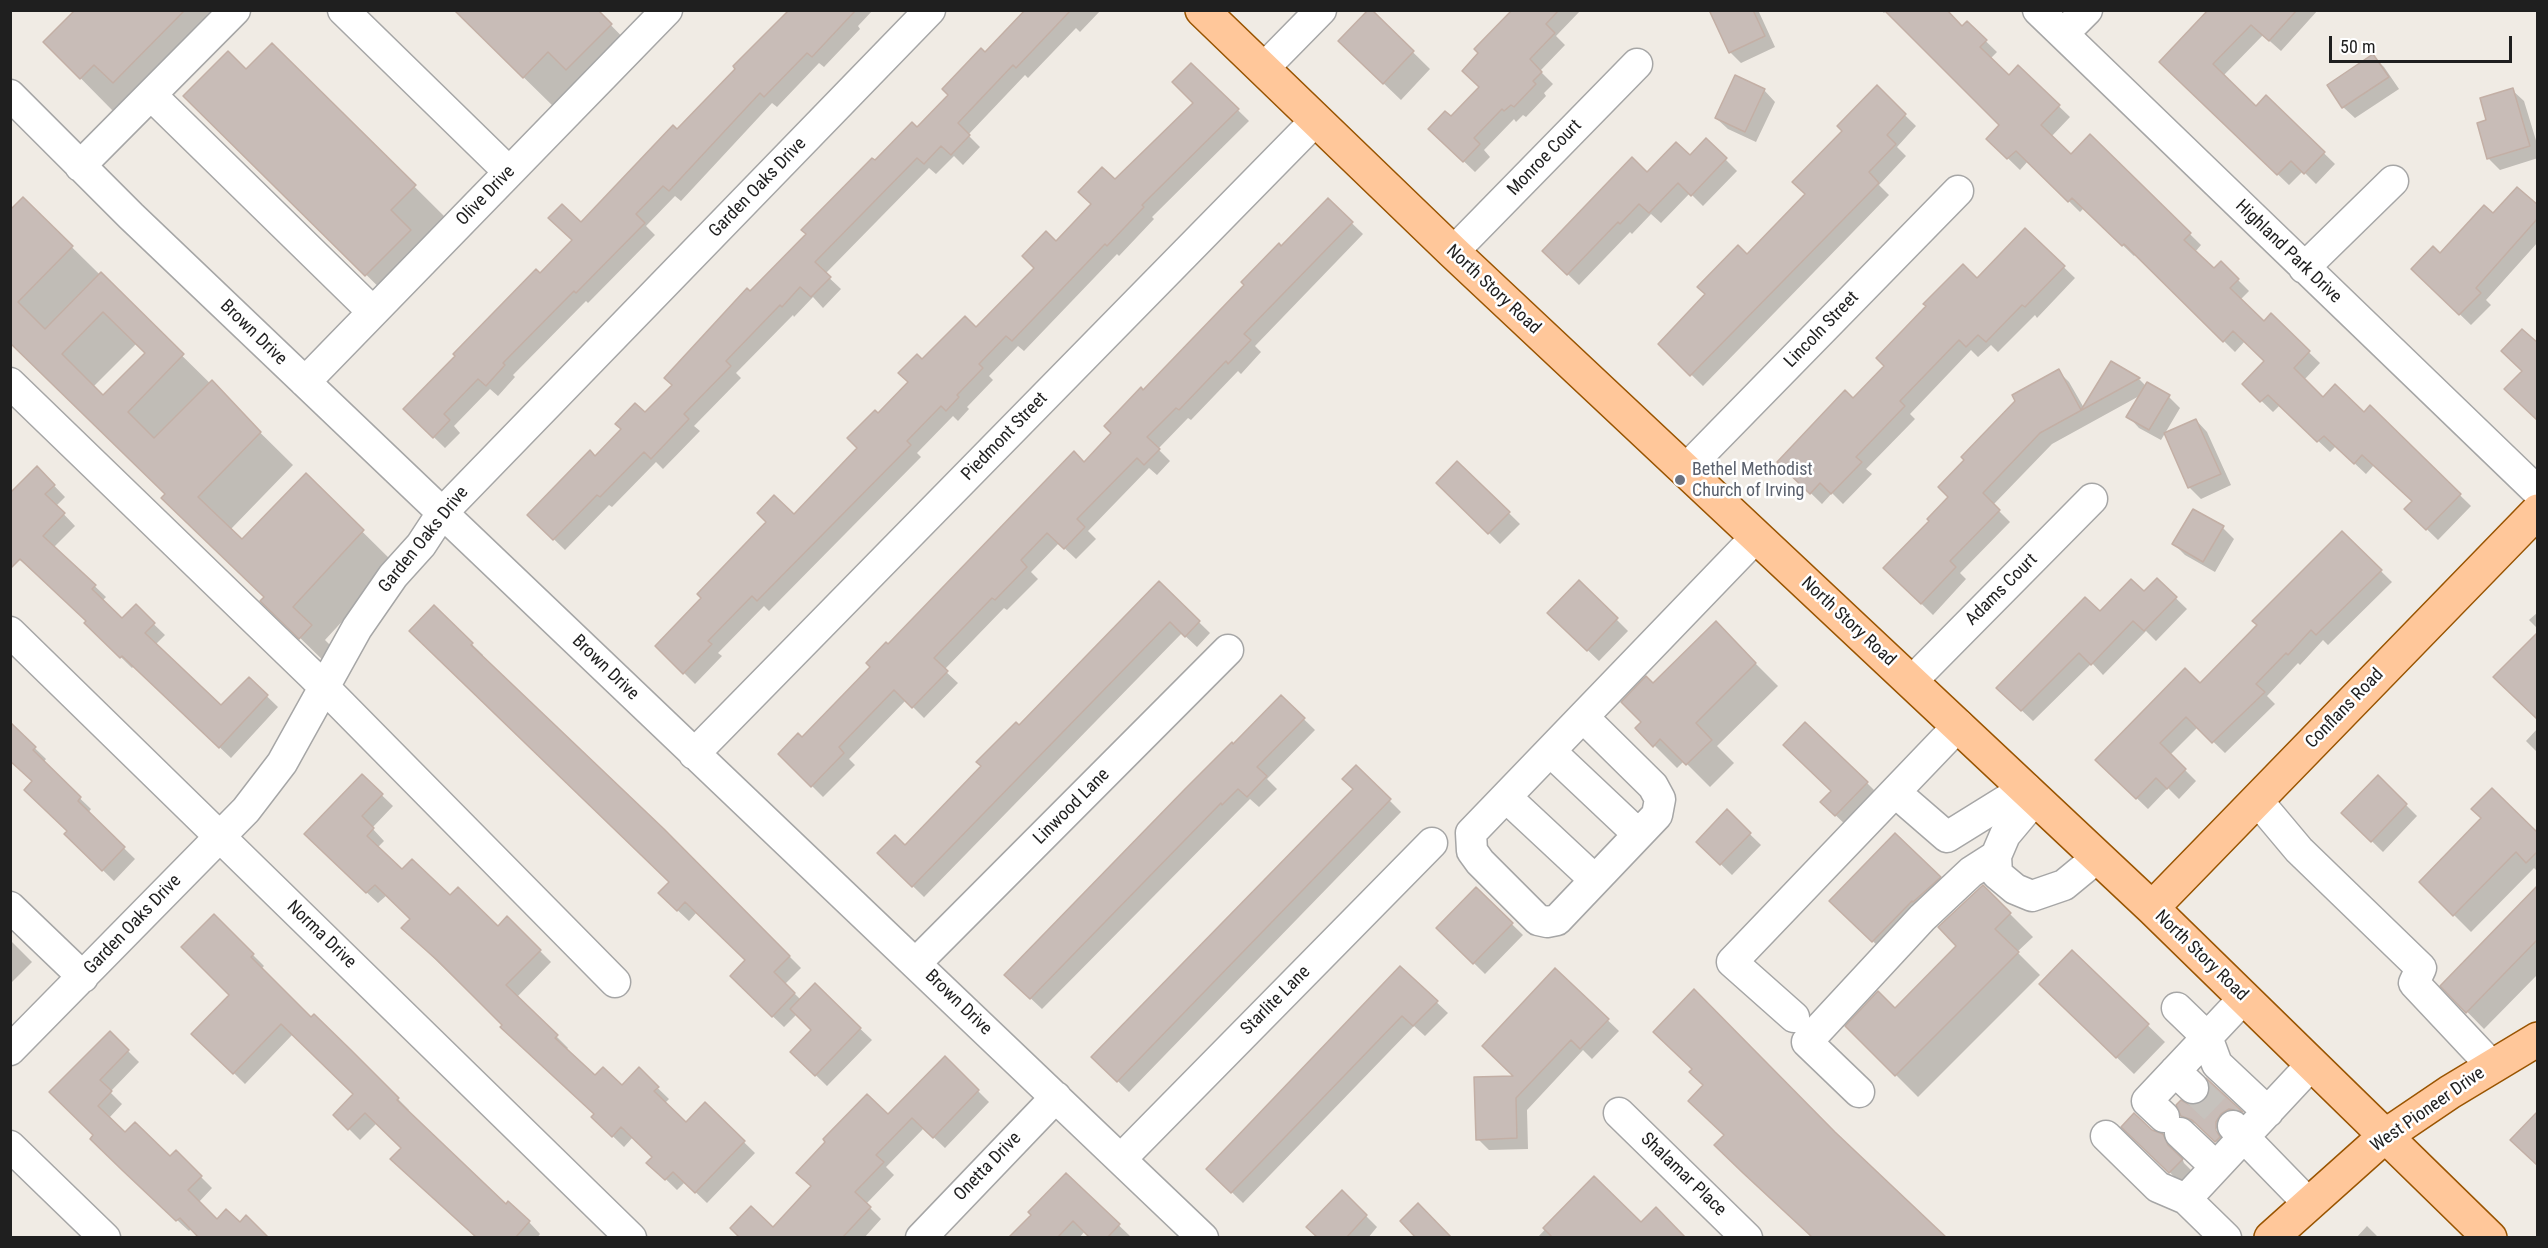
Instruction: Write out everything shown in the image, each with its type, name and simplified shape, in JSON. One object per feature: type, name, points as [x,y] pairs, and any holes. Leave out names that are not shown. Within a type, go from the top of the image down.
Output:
[{"type":"main road","name":"North Story Road","points":[[1202,10],[1453,252],[2098,856],[2490,1238]]},
{"type":"main road","name":"Conflans Road","points":[[2152,908],[2538,511]]},
{"type":"main road","name":"West Pioneer Drive","points":[[2271,1238],[2385,1136],[2492,1066],[2538,1039]]},
{"type":"street","points":[[80,166],[235,10]]},
{"type":"street","points":[[344,10],[509,172]]},
{"type":"street","name":"Garden Oaks Drive","points":[[10,1050],[246,810],[282,763],[357,628],[393,576],[421,545],[442,513],[930,10]]},
{"type":"street","points":[[1263,69],[1321,10]]},
{"type":"street","name":"Highland Park Drive","points":[[2038,10],[2538,492]]},
{"type":"street","points":[[2063,34],[2087,10]]},
{"type":"street","name":"Olive Drive","points":[[304,382],[666,11]]},
{"type":"street","name":"Monroe Court","points":[[1453,252],[1636,64]]},
{"type":"street","name":"Brown Drive","points":[[10,95],[80,166],[304,382],[1203,1238]]},
{"type":"street","points":[[151,95],[373,312]]},
{"type":"street","name":"Piedmont Street","points":[[694,754],[1316,120]]},
{"type":"street","points":[[2304,268],[2393,181]]},
{"type":"street","name":"Lincoln Street","points":[[1686,470],[1958,191]]},
{"type":"street","points":[[10,383],[325,688],[615,982]]},
{"type":"street","name":"Adams Court","points":[[1912,681],[2091,499]]},
{"type":"street","points":[[1582,717],[1653,786],[1659,799],[1657,815],[1557,920],[1547,922],[1538,920],[1480,862],[1473,851],[1471,833],[1506,797],[1582,717],[1756,536]]},
{"type":"street","name":"Norma Drive","points":[[10,632],[631,1238]]},
{"type":"street","name":"Linwood Lane","points":[[916,963],[1228,651]]},
{"type":"street","points":[[1794,1017],[1732,962],[1959,725]]},
{"type":"street","points":[[1550,751],[1638,834]]},
{"type":"street","points":[[1895,792],[1947,837],[2031,793]]},
{"type":"street","points":[[2031,793],[2005,835],[1996,856],[1997,874],[2015,889],[2032,896],[2064,885],[2098,856]]},
{"type":"street","points":[[1506,797],[1595,880]]},
{"type":"street","points":[[2257,801],[2299,850],[2421,968],[2414,983],[2492,1066]]},
{"type":"street","name":"Starlite Lane","points":[[1121,1159],[1432,843]]},
{"type":"street","points":[[1859,1092],[1807,1042],[1922,918],[1971,872],[1996,856]]},
{"type":"street","points":[[10,907],[82,977]]},
{"type":"street","points":[[2216,1167],[2147,1101],[2184,1080],[2207,1037],[2244,998]]},
{"type":"street","points":[[2177,1008],[2207,1037],[2217,1064],[2268,1112]]},
{"type":"street","points":[[2186,1199],[2216,1167],[2238,1132],[2268,1112],[2312,1064]]},
{"type":"street","name":"Onetta Drive","points":[[921,1238],[1056,1097]]},
{"type":"street","name":"Shalamar Place","points":[[1619,1113],[1747,1238]]},
{"type":"street","points":[[2238,1132],[2309,1204]]},
{"type":"street","points":[[2106,1136],[2158,1187],[2186,1199],[2226,1238]]},
{"type":"street","points":[[10,1146],[105,1238]]},
{"type":"building","points":[[75,10],[185,10],[113,83],[94,65],[80,79],[43,42]]},
{"type":"building","points":[[454,10],[598,10],[612,24],[566,70],[548,52],[523,78]]},
{"type":"building","points":[[789,10],[856,10],[812,57],[807,53],[764,97],[760,93],[669,191],[663,186],[636,214],[645,223],[503,363],[505,365],[486,386],[478,379],[444,414],[450,420],[433,438],[403,409],[536,269],[540,273],[572,240],[548,218],[562,204],[581,222],[673,125],[677,129],[735,69],[733,66]]},
{"type":"building","points":[[1025,10],[1071,10],[1016,68],[1013,65],[958,123],[970,135],[951,155],[941,146],[924,164],[917,158],[815,262],[831,277],[811,297],[800,287],[782,307],[780,305],[726,361],[731,366],[684,414],[689,419],[651,459],[644,452],[553,540],[527,515],[590,450],[595,456],[621,429],[615,424],[635,403],[645,412],[672,385],[664,378],[747,288],[750,291],[806,234],[801,230],[872,158],[875,160],[912,122],[917,127],[948,95],[942,89],[981,48],[985,52]]},
{"type":"building","points":[[1368,10],[1372,10],[1414,51],[1383,84],[1338,41]]},
{"type":"building","points":[[1512,10],[1559,10],[1546,24],[1555,33],[1530,59],[1542,72],[1533,81],[1536,84],[1514,107],[1511,105],[1504,111],[1502,109],[1474,138],[1480,144],[1463,162],[1428,129],[1445,111],[1451,116],[1479,87],[1462,71],[1478,53],[1474,49]]},
{"type":"building","points":[[1709,10],[1753,10],[1765,36],[1729,53]]},
{"type":"building","points":[[1884,10],[1947,10],[1962,26],[1967,21],[1987,40],[1980,47],[2009,75],[2018,65],[2060,105],[2041,125],[2071,154],[2090,134],[2191,233],[2184,240],[2214,268],[2221,261],[2239,279],[2230,288],[2264,321],[2271,313],[2310,351],[2294,368],[2323,397],[2335,384],[2364,412],[2370,405],[2461,494],[2426,530],[2404,509],[2412,501],[2362,455],[2354,464],[2324,436],[2317,442],[2268,395],[2260,402],[2242,384],[2264,361],[2233,331],[2223,342],[2124,244],[2122,246],[2072,198],[2068,202],[2016,151],[2007,159],[1986,139],[1999,125]]},
{"type":"building","points":[[2208,10],[2297,10],[2269,41],[2251,25],[2213,64],[2256,106],[2266,95],[2325,152],[2304,174],[2291,161],[2277,175],[2159,62]]},
{"type":"building","points":[[272,43],[416,185],[391,210],[411,230],[365,276],[183,96],[228,51],[246,69]]},
{"type":"building","points":[[2373,54],[2389,77],[2342,108],[2327,85]]},
{"type":"building","points":[[1191,63],[1239,109],[1142,205],[1144,207],[1107,246],[1105,244],[1012,341],[1006,336],[979,364],[983,368],[957,395],[959,397],[946,411],[941,406],[907,441],[911,445],[757,601],[752,596],[708,641],[712,644],[683,674],[655,646],[701,598],[697,594],[766,522],[757,513],[774,495],[794,514],[857,448],[847,438],[875,410],[878,413],[908,382],[898,373],[917,354],[922,359],[965,316],[976,327],[1034,268],[1022,256],[1046,231],[1056,241],[1091,204],[1078,192],[1102,167],[1115,179],[1193,103],[1172,82]]},
{"type":"building","points":[[1735,75],[1765,89],[1745,132],[1715,118]]},
{"type":"building","points":[[1877,85],[1906,114],[1887,135],[1896,144],[1869,172],[1879,183],[1690,376],[1658,344],[1705,294],[1697,287],[1738,245],[1747,254],[1805,194],[1792,182],[1842,131],[1837,126]]},
{"type":"building","points":[[2513,88],[2530,146],[2487,159],[2477,123],[2486,120],[2480,98]]},
{"type":"building","points":[[1706,138],[1727,158],[1691,196],[1678,183],[1649,213],[1639,204],[1620,224],[1618,222],[1567,275],[1542,251],[1632,157],[1647,172],[1676,142],[1690,155]]},
{"type":"building","points":[[2517,187],[2538,205],[2538,218],[2476,288],[2481,293],[2459,315],[2411,269],[2433,246],[2440,253],[2484,205],[2493,213]]},
{"type":"building","points":[[23,197],[73,246],[18,302],[45,329],[101,272],[184,354],[128,412],[154,438],[212,380],[261,432],[198,497],[242,539],[306,473],[364,530],[293,607],[312,625],[299,639],[260,601],[264,597],[161,498],[165,494],[10,343],[10,210]],"holes":[[[103,312],[145,353],[103,395],[62,354]]]},
{"type":"building","points":[[1328,198],[1353,222],[1244,334],[1251,340],[1228,364],[1226,361],[1179,410],[1176,408],[1147,437],[1160,449],[1144,465],[1137,458],[1077,519],[1085,527],[1064,549],[1047,533],[1021,560],[1027,567],[995,600],[992,598],[934,658],[948,671],[912,708],[894,690],[839,747],[844,753],[811,787],[778,754],[798,733],[802,737],[870,667],[866,663],[886,642],[888,644],[1074,451],[1084,462],[1111,433],[1104,426],[1141,387],[1143,390],[1244,285],[1241,282],[1279,243],[1281,246]]},
{"type":"building","points":[[2025,228],[2065,266],[2025,307],[2022,305],[1986,342],[1978,335],[1966,347],[1959,340],[1900,401],[1905,406],[1856,457],[1862,462],[1831,494],[1820,483],[1810,494],[1777,462],[1845,390],[1853,398],[1884,366],[1876,358],[1926,306],[1923,304],[1963,264],[1977,278]]},
{"type":"building","points":[[2522,329],[2538,343],[2538,421],[2504,389],[2522,371],[2501,351]]},
{"type":"building","points":[[2111,361],[2140,378],[2040,433],[1983,493],[2000,510],[1950,561],[1956,567],[1921,604],[1883,568],[1929,521],[1927,519],[1948,497],[1938,487],[1964,460],[1961,457],[2015,401],[2012,395],[2059,369],[2081,410]]},
{"type":"building","points":[[2147,382],[2170,395],[2149,430],[2126,417]]},
{"type":"building","points":[[2196,419],[2221,474],[2188,488],[2164,433]]},
{"type":"building","points":[[1457,461],[1510,512],[1488,534],[1436,483]]},
{"type":"building","points":[[37,466],[55,485],[45,494],[65,513],[43,536],[96,585],[92,589],[122,618],[136,604],[155,623],[145,633],[221,705],[249,677],[268,695],[219,748],[122,656],[120,658],[84,623],[86,621],[20,559],[10,569],[10,493]]},
{"type":"building","points":[[2193,509],[2224,526],[2203,562],[2172,544]]},
{"type":"building","points":[[2342,531],[2382,570],[2316,635],[2311,630],[2288,655],[2286,653],[2256,684],[2265,692],[2212,743],[2186,717],[2160,743],[2186,769],[2167,789],[2156,778],[2136,799],[2095,760],[2185,668],[2200,683],[2257,625],[2252,621]]},
{"type":"building","points":[[2157,578],[2177,597],[2144,631],[2133,621],[2091,665],[2079,653],[2021,711],[1996,688],[2085,597],[2100,611],[2131,579],[2144,591]]},
{"type":"building","points":[[1579,580],[1618,618],[1587,651],[1547,613]]},
{"type":"building","points":[[1159,581],[1200,621],[1185,637],[1170,622],[912,887],[877,853],[895,835],[905,845],[981,766],[976,762],[1016,722],[1019,725]]},
{"type":"building","points":[[434,605],[473,643],[471,645],[664,829],[790,956],[774,972],[795,993],[772,1017],[730,976],[745,960],[685,902],[677,911],[658,893],[669,882],[409,631]]},
{"type":"building","points":[[1716,621],[1756,663],[1696,723],[1712,740],[1686,765],[1660,739],[1653,747],[1635,728],[1641,722],[1621,702],[1646,676],[1653,683]]},
{"type":"building","points":[[2538,632],[2538,720],[2493,677]]},
{"type":"building","points":[[1281,695],[1305,718],[1257,767],[1267,776],[1247,797],[1238,789],[1222,805],[1221,803],[1030,999],[1004,975],[1185,789]]},
{"type":"building","points":[[10,722],[36,747],[33,750],[81,797],[78,801],[125,847],[102,871],[64,834],[67,831],[24,790],[32,781],[10,761]]},
{"type":"building","points":[[1805,722],[1868,782],[1835,816],[1820,802],[1831,791],[1783,745]]},
{"type":"building","points":[[1356,765],[1391,799],[1117,1082],[1091,1057],[1353,789],[1342,779]]},
{"type":"building","points":[[362,774],[383,794],[362,816],[374,828],[367,836],[402,869],[412,859],[450,895],[458,887],[498,926],[507,916],[541,950],[506,985],[558,1035],[555,1038],[595,1075],[603,1067],[622,1085],[639,1067],[659,1087],[654,1091],[686,1122],[705,1102],[745,1141],[695,1193],[673,1172],[665,1180],[646,1163],[652,1157],[621,1127],[612,1137],[591,1117],[594,1114],[500,1027],[502,1025],[437,960],[401,928],[410,919],[375,885],[366,893],[304,834]]},
{"type":"building","points":[[2378,775],[2407,804],[2371,842],[2341,813]]},
{"type":"building","points":[[2492,788],[2538,833],[2538,851],[2526,863],[2516,852],[2453,916],[2419,882],[2481,818],[2471,809]]},
{"type":"building","points":[[1727,809],[1751,833],[1720,865],[1696,842]]},
{"type":"building","points":[[1895,833],[1941,877],[1912,901],[1872,942],[1829,901]]},
{"type":"building","points":[[1983,885],[2011,913],[1995,929],[2019,952],[1895,1076],[1845,1026],[1878,991],[1895,1008],[1956,946],[1938,927]]},
{"type":"building","points":[[2538,885],[2538,939],[2466,1013],[2440,986]]},
{"type":"building","points":[[1476,887],[1513,923],[1473,964],[1436,928]]},
{"type":"building","points":[[214,914],[254,954],[251,957],[311,1017],[314,1014],[399,1098],[397,1100],[506,1204],[508,1201],[530,1221],[515,1238],[477,1238],[390,1159],[401,1148],[365,1113],[348,1130],[333,1115],[353,1094],[281,1024],[233,1074],[191,1034],[229,995],[181,947]]},
{"type":"building","points":[[2072,950],[2149,1024],[2116,1058],[2039,984]]},
{"type":"building","points":[[1400,966],[1438,1001],[1413,1026],[1402,1016],[1231,1193],[1206,1169]]},
{"type":"building","points":[[1555,968],[1609,1019],[1580,1049],[1571,1040],[1516,1098],[1517,1138],[1476,1140],[1474,1077],[1513,1076],[1482,1046]]},
{"type":"building","points":[[815,983],[861,1028],[815,1076],[790,1052],[811,1030],[790,1009]]},
{"type":"building","points":[[1694,989],[1835,1132],[1947,1238],[1813,1238],[1714,1145],[1724,1135],[1688,1101],[1703,1085],[1689,1072],[1692,1069],[1653,1032]]},
{"type":"building","points":[[110,1031],[129,1050],[100,1080],[112,1091],[98,1106],[125,1132],[135,1122],[170,1156],[176,1150],[202,1176],[188,1190],[217,1219],[226,1209],[240,1222],[246,1215],[269,1238],[199,1238],[180,1218],[176,1221],[90,1139],[93,1135],[49,1092]]},
{"type":"building","points":[[945,1056],[979,1090],[933,1138],[912,1118],[876,1155],[884,1162],[855,1192],[871,1207],[842,1238],[740,1238],[730,1228],[751,1206],[773,1227],[811,1186],[796,1173],[825,1142],[823,1139],[867,1094],[888,1114]]},
{"type":"building","points":[[2206,1078],[2243,1112],[2229,1109],[2221,1114],[2216,1122],[2216,1130],[2220,1137],[2215,1142],[2192,1120],[2181,1116],[2176,1105],[2181,1100],[2190,1105],[2205,1100],[2210,1091]]},
{"type":"building","points":[[2538,1111],[2538,1166],[2510,1140]]},
{"type":"building","points":[[2134,1113],[2152,1130],[2163,1134],[2168,1145],[2183,1159],[2169,1173],[2121,1127]]},
{"type":"building","points":[[1066,1173],[1120,1224],[1107,1238],[1090,1238],[1073,1221],[1057,1238],[1008,1238],[1031,1215],[1028,1212]]},
{"type":"building","points":[[1594,1176],[1641,1222],[1656,1207],[1686,1238],[1553,1238],[1543,1228]]},
{"type":"building","points":[[1342,1190],[1367,1215],[1346,1238],[1318,1238],[1306,1227]]},
{"type":"building","points":[[1418,1203],[1452,1238],[1416,1238],[1400,1221]]},
{"type":"tunnel","points":[[2193,1088],[2233,1126]]},
{"type":"place","name":"Bethel Methodist Church of Irving","points":[[1680,480]]}]
